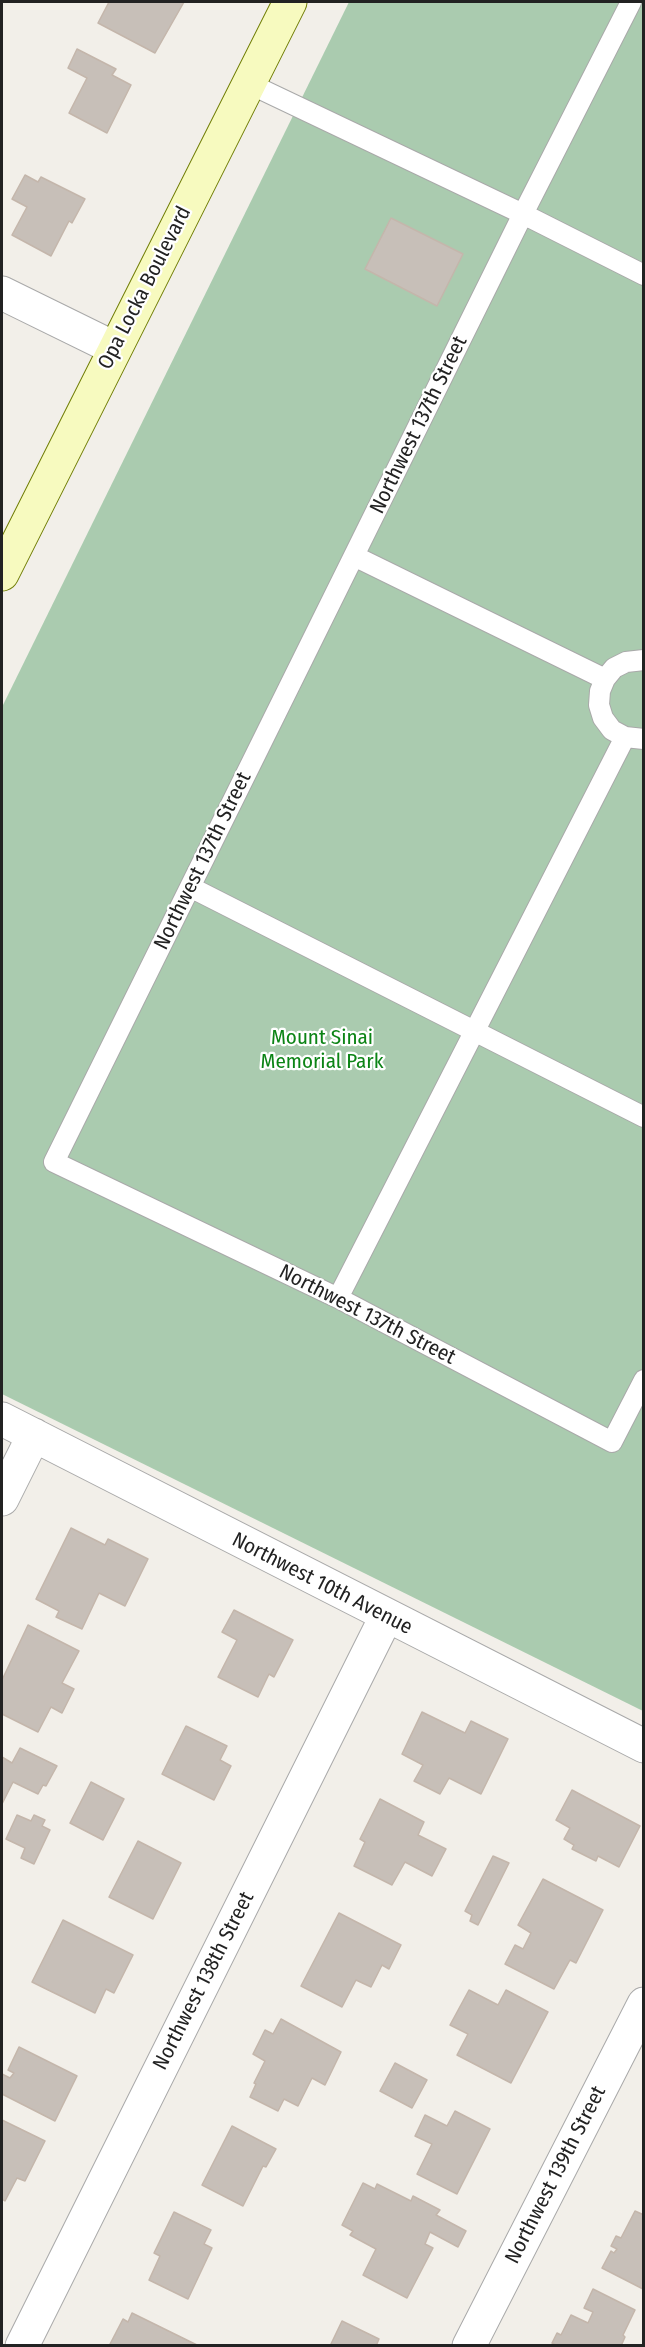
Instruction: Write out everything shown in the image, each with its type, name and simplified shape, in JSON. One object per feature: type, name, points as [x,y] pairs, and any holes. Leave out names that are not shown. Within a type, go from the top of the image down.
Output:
[{"type":"main road","name":"Opa Locka Boulevard","points":[[2,574],[290,2]]},
{"type":"street","points":[[2,293],[114,348]]},
{"type":"street","name":"Northwest 10th Avenue","points":[[2,1419],[386,1617],[644,1746]]},
{"type":"street","points":[[2,1499],[34,1435]]},
{"type":"street","name":"Northwest 138th Street","points":[[22,2346],[386,1617]]},
{"type":"street","name":"Northwest 139th Street","points":[[469,2346],[644,2004]]},
{"type":"lane","name":"Northwest 137th Street","points":[[631,2],[523,214],[54,1162],[338,1298],[612,1442],[644,1380]]},
{"type":"lane","points":[[250,84],[523,214],[644,275]]},
{"type":"lane","points":[[354,556],[605,679]]},
{"type":"lane","points":[[338,1298],[475,1032],[634,738],[612,729],[603,718],[599,705],[600,692],[605,679],[614,668],[626,662],[644,660]]},
{"type":"lane","points":[[190,887],[644,1117]]},
{"type":"green space","name":"Mount Sinai Memorial Park","points":[[349,2],[643,2],[643,1711],[2,1394],[2,707]]},
{"type":"building","points":[[109,2],[184,2],[155,53],[98,23]]},
{"type":"building","points":[[77,49],[116,69],[112,75],[131,85],[107,133],[69,113],[87,78],[68,68]]},
{"type":"building","points":[[25,175],[38,182],[41,177],[85,199],[72,223],[69,221],[51,256],[12,235],[27,207],[12,199]]},
{"type":"building","points":[[391,218],[463,254],[437,306],[365,269]]},
{"type":"building","points":[[71,1528],[105,1545],[108,1539],[148,1559],[125,1606],[99,1593],[82,1629],[56,1617],[59,1611],[36,1599]]},
{"type":"building","points":[[234,1610],[293,1640],[274,1677],[269,1674],[258,1697],[218,1677],[237,1640],[222,1632]]},
{"type":"building","points":[[28,1625],[79,1651],[62,1683],[74,1689],[62,1713],[51,1707],[38,1732],[2,1714],[2,1680]]},
{"type":"building","points":[[422,1712],[465,1733],[471,1721],[508,1739],[481,1794],[449,1778],[440,1794],[414,1781],[423,1765],[402,1754]]},
{"type":"building","points":[[186,1726],[227,1746],[220,1760],[231,1766],[214,1800],[162,1774]]},
{"type":"building","points":[[20,1748],[57,1766],[46,1786],[43,1785],[38,1794],[13,1782],[2,1804],[2,1757],[12,1763]]},
{"type":"building","points":[[91,1782],[124,1799],[103,1840],[70,1823]]},
{"type":"building","points":[[572,1790],[640,1826],[619,1867],[598,1856],[596,1861],[572,1849],[574,1845],[564,1839],[570,1828],[556,1820]]},
{"type":"building","points":[[380,1799],[424,1822],[418,1835],[446,1849],[432,1876],[405,1862],[392,1885],[354,1866],[365,1842],[360,1839]]},
{"type":"building","points":[[17,1815],[31,1821],[34,1815],[45,1820],[42,1826],[50,1830],[34,1864],[21,1858],[25,1848],[6,1839]]},
{"type":"building","points":[[138,1841],[181,1863],[153,1919],[109,1897]]},
{"type":"building","points":[[493,1856],[509,1863],[478,1925],[470,1921],[472,1915],[465,1911]]},
{"type":"building","points":[[543,1879],[603,1910],[576,1963],[570,1960],[554,1989],[505,1964],[515,1945],[523,1949],[531,1933],[518,1925]]},
{"type":"building","points":[[339,1913],[401,1945],[389,1969],[382,1965],[371,1987],[356,1980],[342,2007],[301,1986]]},
{"type":"building","points":[[63,1920],[133,1955],[114,1993],[106,1989],[95,2013],[32,1982]]},
{"type":"building","points":[[469,1990],[498,2005],[506,1990],[548,2012],[511,2083],[457,2055],[468,2034],[450,2025]]},
{"type":"building","points":[[281,2019],[341,2052],[325,2085],[312,2078],[298,2106],[284,2099],[278,2111],[250,2097],[265,2061],[253,2054],[265,2030],[273,2034]]},
{"type":"building","points":[[19,2047],[77,2076],[55,2121],[2,2094],[2,2074],[10,2078],[14,2073],[8,2070]]},
{"type":"building","points":[[395,2063],[427,2080],[412,2108],[380,2091]]},
{"type":"building","points":[[455,2111],[490,2129],[457,2194],[417,2174],[432,2144],[415,2136],[425,2115],[447,2126]]},
{"type":"building","points":[[2,2120],[45,2141],[25,2181],[17,2178],[5,2201],[2,2199]]},
{"type":"building","points":[[232,2126],[276,2149],[266,2167],[263,2166],[243,2206],[202,2185]]},
{"type":"building","points":[[363,2183],[375,2189],[377,2184],[411,2201],[413,2196],[440,2210],[436,2215],[466,2231],[458,2247],[430,2232],[425,2244],[433,2248],[407,2298],[363,2275],[376,2249],[350,2235],[353,2231],[342,2225]]},
{"type":"building","points":[[635,2211],[644,2215],[643,2289],[602,2268],[611,2251],[614,2253],[617,2249],[611,2246],[616,2236],[621,2238]]},
{"type":"building","points":[[174,2212],[211,2230],[204,2244],[212,2248],[188,2299],[149,2280],[160,2256],[154,2253]]},
{"type":"building","points":[[593,2289],[635,2310],[623,2335],[625,2337],[621,2346],[557,2346],[552,2343],[557,2333],[561,2335],[571,2315],[588,2323],[593,2312],[584,2308]]},
{"type":"building","points":[[132,2313],[199,2346],[109,2346],[123,2319],[128,2322]]},
{"type":"building","points":[[342,2321],[379,2339],[376,2346],[330,2346]]}]
